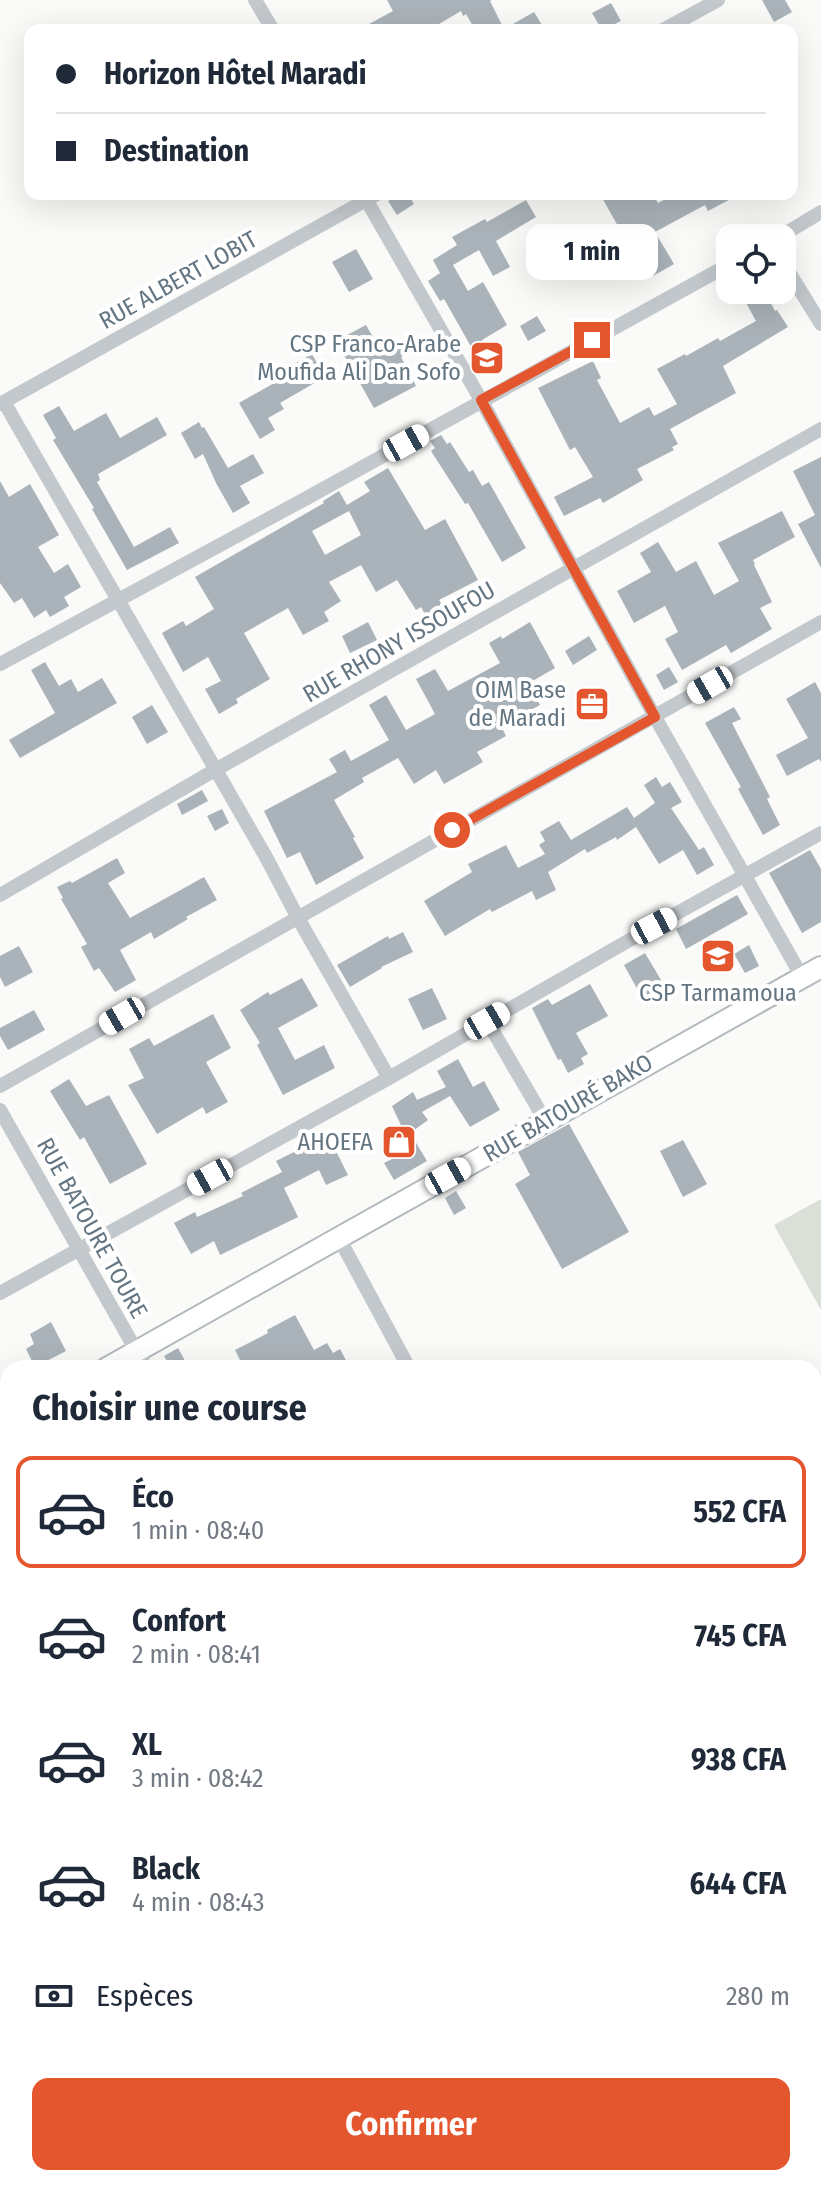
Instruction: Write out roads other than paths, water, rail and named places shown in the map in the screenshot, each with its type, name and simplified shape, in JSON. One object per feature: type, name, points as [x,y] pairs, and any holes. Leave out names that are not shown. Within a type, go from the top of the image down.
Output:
[{"type":"main road","name":"RUE BATOURÉ BAKO","points":[[141,1360],[339,1238],[821,967]]},
{"type":"street","points":[[674,24],[718,0]]},
{"type":"street","points":[[262,2],[271,24]]},
{"type":"street","name":"RUE ALBERT LOBIT","points":[[2,403],[362,200]]},
{"type":"street","points":[[371,200],[655,717],[802,977]]},
{"type":"street","points":[[796,227],[821,212]]},
{"type":"street","points":[[0,664],[716,272]]},
{"type":"street","points":[[796,284],[821,324]]},
{"type":"street","points":[[2,403],[266,857],[389,1078]]},
{"type":"street","name":"RUE RHONY ISSOUFOU","points":[[0,895],[215,770],[821,429]]},
{"type":"street","points":[[0,1086],[821,622]]},
{"type":"street","points":[[0,1293],[389,1078],[821,833]]},
{"type":"street","points":[[487,1021],[546,1122]]},
{"type":"street","name":"RUE BATOURE TOURE","points":[[0,1110],[141,1360]]},
{"type":"street","points":[[339,1238],[405,1360]]},
{"type":"place","name":"CSP Franco-Arabe Moufida Ali Dan Sofo","points":[[487,358]]},
{"type":"place","name":"OIM Base de Maradi","points":[[592,704]]},
{"type":"place","name":"CSP Tarmamoua","points":[[718,956]]},
{"type":"place","name":"AHOEFA","points":[[399,1142]]}]
